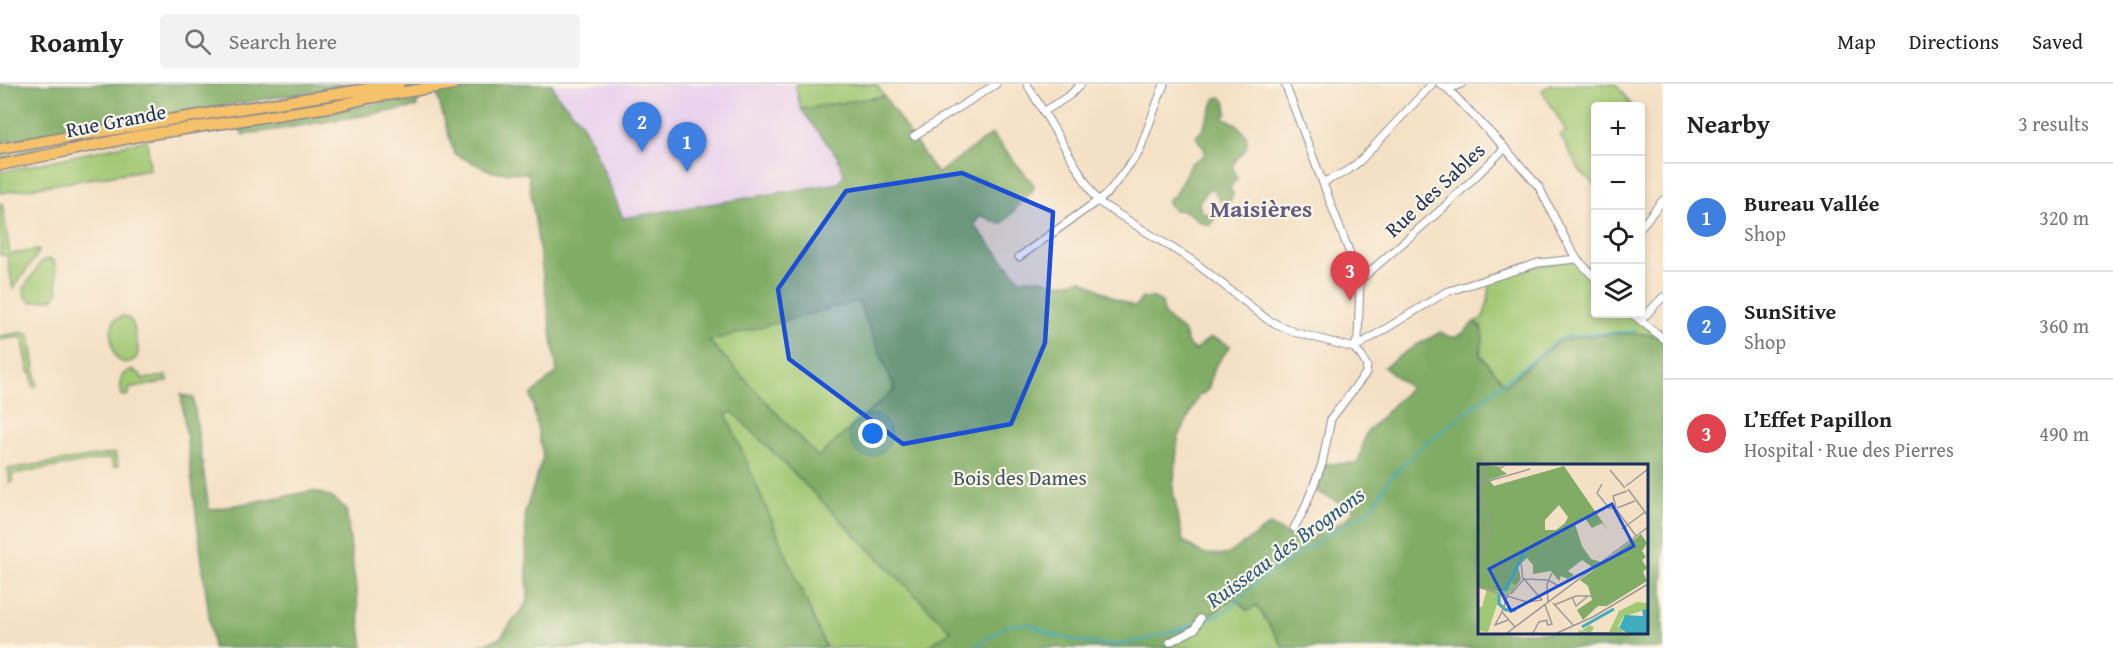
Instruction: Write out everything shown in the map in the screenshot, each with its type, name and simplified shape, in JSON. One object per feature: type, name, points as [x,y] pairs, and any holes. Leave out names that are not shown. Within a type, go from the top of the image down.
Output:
[{"type":"main road","name":"Rue Grande","points":[[0,149],[399,84]]},
{"type":"main road","name":"Rue Grande","points":[[0,165],[138,136],[336,106],[368,98],[454,84]]},
{"type":"street","points":[[914,136],[996,84]]},
{"type":"street","points":[[1027,84],[1097,201],[1186,257],[1268,320],[1294,332],[1354,348],[1362,357],[1368,369],[1364,378],[1331,419],[1322,464],[1304,510],[1294,528]]},
{"type":"street","points":[[1045,111],[1081,84]]},
{"type":"street","points":[[1019,257],[1107,194],[1135,159],[1164,84]]},
{"type":"street","points":[[1285,84],[1360,280],[1358,338],[1354,348]]},
{"type":"street","points":[[1324,182],[1347,171],[1360,161],[1432,84]]},
{"type":"street","points":[[1440,84],[1448,89],[1505,148],[1542,192],[1577,259],[1591,274]]},
{"type":"street","points":[[1448,89],[1461,84]]},
{"type":"street","name":"Rue des Sables","points":[[1360,280],[1436,214],[1505,148]]},
{"type":"street","points":[[1645,223],[1663,200]]},
{"type":"street","points":[[1354,348],[1446,292],[1538,263],[1577,259]]},
{"type":"street","points":[[1641,320],[1663,297]]},
{"type":"street","points":[[1638,318],[1663,338]]},
{"type":"street","points":[[1170,642],[1199,623]]},
{"type":"highlighted area","points":[[962,173],[1053,212],[1045,343],[1011,424],[903,444],[789,359],[778,289],[846,191]]},
{"type":"shaded area","points":[[552,84],[795,84],[801,109],[837,156],[844,174],[840,183],[622,218],[583,125],[555,94]]},
{"type":"green space","points":[[0,84],[359,84],[0,142]]},
{"type":"green space","points":[[424,84],[443,84],[0,161],[0,157],[29,149],[169,124]]},
{"type":"green space","name":"Bois des Dames","points":[[496,84],[552,84],[554,90],[583,125],[623,218],[839,183],[844,174],[837,156],[801,109],[884,96],[937,174],[992,134],[1034,185],[1032,192],[1000,224],[980,215],[974,225],[1021,281],[1034,278],[1061,284],[1081,279],[1135,307],[1142,298],[1154,298],[1162,302],[1164,315],[1184,332],[1188,344],[1195,351],[1211,338],[1230,346],[1215,368],[1208,389],[1199,395],[1178,439],[1173,491],[1183,541],[1203,554],[1227,555],[1270,525],[1302,543],[1343,521],[1355,510],[1316,491],[1325,464],[1358,463],[1366,433],[1410,388],[1384,367],[1441,332],[1455,337],[1463,333],[1474,322],[1478,325],[1483,337],[1480,355],[1506,385],[1541,354],[1561,341],[1613,334],[1643,334],[1663,338],[1663,648],[1284,648],[1256,605],[1248,611],[1234,598],[1218,610],[1200,619],[1198,626],[1174,639],[1167,648],[926,648],[951,631],[733,412],[726,414],[826,648],[473,648],[500,638],[528,601],[525,512],[543,457],[531,395],[557,372],[528,173],[493,172],[454,154],[437,94]],"holes":[[[858,301],[895,389],[818,457],[709,341]]]},
{"type":"green space","points":[[795,84],[876,84],[884,96],[801,109]]},
{"type":"green space","points":[[1551,84],[1616,84],[1629,102],[1591,102],[1591,181],[1580,171],[1560,135],[1566,131],[1542,90]]},
{"type":"green space","points":[[417,97],[417,107],[243,135],[237,125]]},
{"type":"green space","points":[[1221,97],[1225,102],[1227,113],[1223,117],[1242,129],[1247,144],[1233,166],[1237,179],[1230,187],[1233,195],[1230,201],[1219,200],[1213,189],[1208,190],[1199,202],[1203,213],[1211,214],[1215,218],[1210,225],[1200,222],[1186,212],[1174,210],[1168,204],[1168,199],[1174,196],[1191,163],[1204,156],[1205,150],[1196,137],[1202,130],[1216,98]]},
{"type":"green space","points":[[147,140],[150,169],[0,193],[0,172]]},
{"type":"green space","points":[[2,203],[10,254],[38,250],[39,252],[13,289],[7,255],[0,255],[0,204]]},
{"type":"green space","points":[[1577,259],[1591,275],[1591,318],[1637,318],[1660,336],[1607,335],[1565,340],[1550,348],[1506,385],[1480,355],[1483,337],[1481,326],[1474,322],[1483,318],[1491,277],[1509,271]]},
{"type":"green space","points":[[52,260],[55,264],[58,294],[53,299],[31,302],[25,297],[24,288],[42,261]]},
{"type":"green space","points":[[858,301],[895,389],[818,457],[708,340]]},
{"type":"green space","points":[[123,316],[132,322],[138,348],[137,357],[125,363],[118,360],[114,353],[111,332],[115,319]]},
{"type":"green space","points":[[25,332],[30,335],[36,387],[33,387],[22,337],[0,340],[0,336]]},
{"type":"green space","points":[[132,370],[140,374],[143,379],[167,376],[168,381],[129,389],[129,395],[122,396],[120,383],[122,376]]},
{"type":"green space","points":[[181,395],[193,397],[209,510],[313,491],[329,496],[346,508],[363,648],[213,648]]},
{"type":"green space","points":[[733,412],[951,631],[926,648],[826,648],[726,414]]},
{"type":"green space","points":[[115,453],[118,466],[113,467],[111,458],[12,474],[13,482],[10,483],[8,469]]},
{"type":"green space","points":[[1234,598],[1256,605],[1284,648],[1167,648],[1189,626]]},
{"type":"waterway","name":"Ruisseau des Brognons","points":[[1659,330],[1663,329]]},
{"type":"waterway","name":"Ruisseau des Brognons","points":[[1199,623],[1227,611],[1256,583],[1372,508],[1391,477],[1417,451],[1559,339],[1573,335],[1638,331]]},
{"type":"waterway","name":"Ruisseau des Brognons","points":[[973,648],[1008,625],[1029,624],[1055,636],[1089,643],[1116,645],[1147,639],[1194,625]]},
{"type":"place","name":"SunSitive","points":[[642,152]]},
{"type":"place","name":"Bureau Vallée","points":[[687,172]]},
{"type":"place","name":"L’Effet Papillon","points":[[1350,301]]},
{"type":"district","name":"Maisières","points":[[1261,209]]}]
